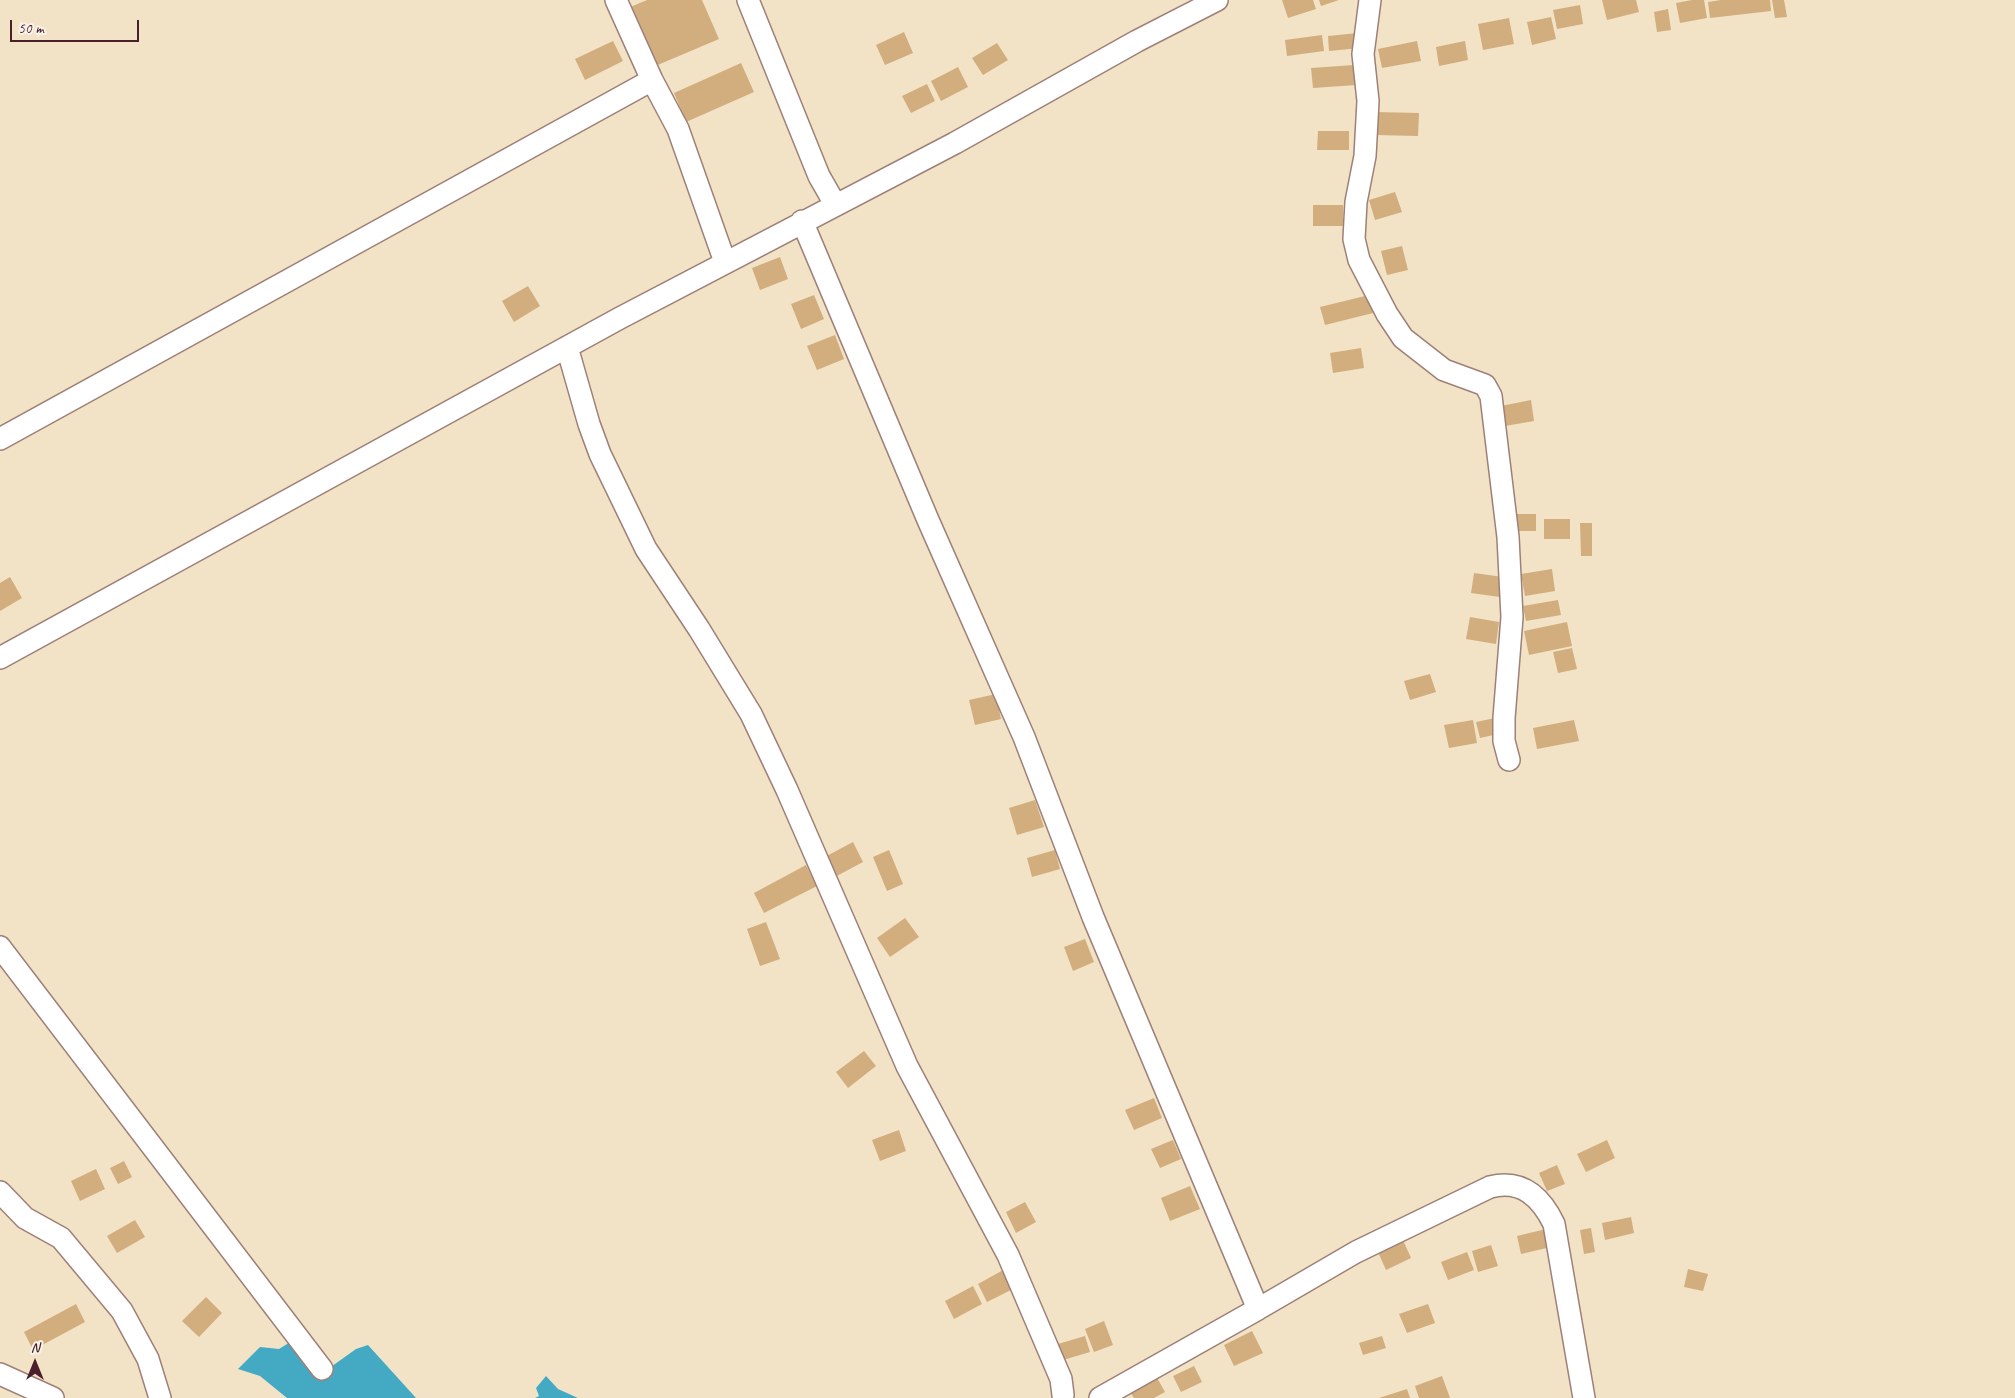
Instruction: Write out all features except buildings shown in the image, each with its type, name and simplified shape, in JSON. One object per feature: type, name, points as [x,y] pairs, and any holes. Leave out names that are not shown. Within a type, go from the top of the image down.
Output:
[{"type":"street","points":[[616,0],[652,80],[678,129],[725,262]]},
{"type":"street","points":[[748,0],[819,176],[835,204]]},
{"type":"street","points":[[0,658],[567,347],[802,221],[955,142],[1137,41],[1217,0]]},
{"type":"street","points":[[1370,0],[1363,54],[1368,100],[1365,147],[1356,202],[1354,239],[1359,260],[1387,314],[1404,338],[1444,370],[1485,385],[1491,396],[1508,537],[1512,618],[1504,741],[1509,760]]},
{"type":"street","points":[[0,439],[652,80]]},
{"type":"street","points":[[802,221],[912,484],[1024,737],[1097,926],[1258,1309]]},
{"type":"street","points":[[567,347],[589,424],[600,454],[646,548],[699,629],[750,714],[787,790],[907,1066],[1008,1255],[1061,1379],[1066,1397]]},
{"type":"street","points":[[0,947],[322,1369]]},
{"type":"street","points":[[1100,1398],[1356,1252],[1490,1187],[1502,1184],[1515,1186],[1534,1195],[1545,1205],[1554,1224],[1584,1398]]},
{"type":"street","points":[[0,1192],[26,1218],[60,1238],[122,1310],[148,1359],[160,1398]]},
{"type":"street","points":[[0,1374],[53,1398]]},
{"type":"water","points":[[292,1341],[321,1374],[356,1349],[368,1345],[416,1398],[287,1398],[260,1376],[238,1369],[260,1347],[279,1349]]},
{"type":"water","points":[[546,1376],[558,1389],[578,1398],[535,1398],[539,1396],[536,1388]]}]
